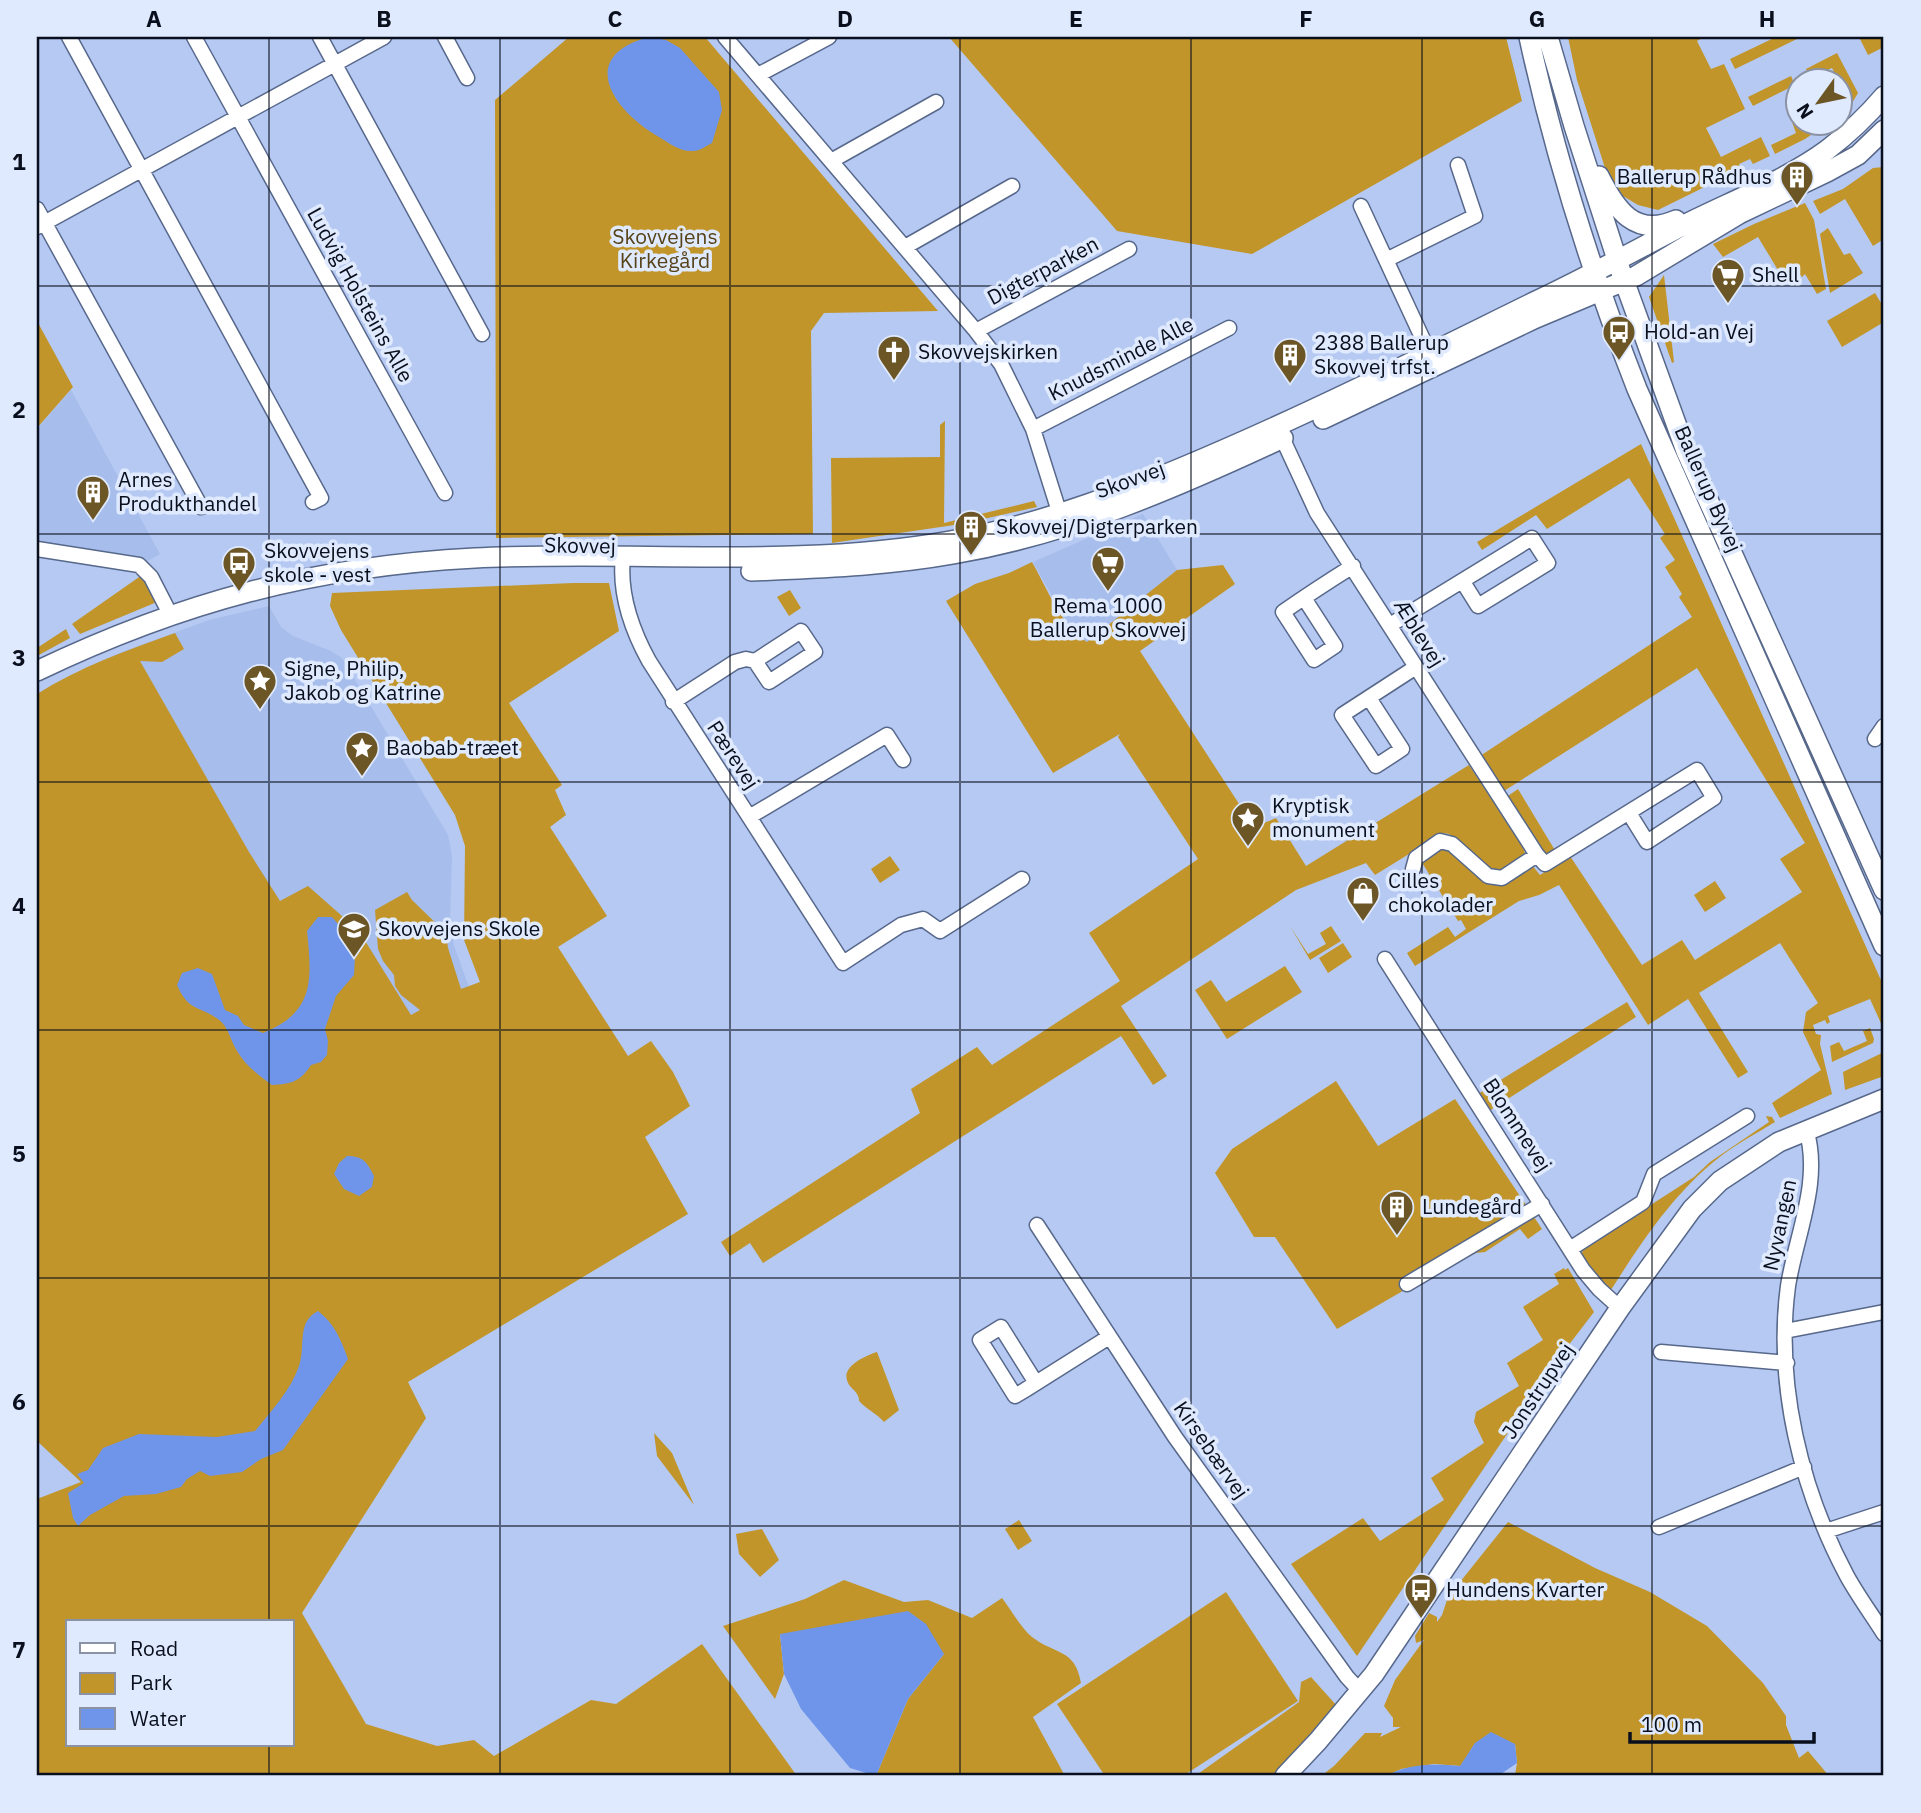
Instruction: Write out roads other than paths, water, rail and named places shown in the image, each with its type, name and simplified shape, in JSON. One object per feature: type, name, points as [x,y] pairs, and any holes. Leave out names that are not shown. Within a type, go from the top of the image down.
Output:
[{"type":"street","points":[[69,37],[321,498],[313,502]]},
{"type":"street","name":"Ludvig Holsteins Alle","points":[[194,37],[444,492]]},
{"type":"street","points":[[320,37],[482,334]]},
{"type":"street","points":[[41,225],[384,37]]},
{"type":"street","points":[[445,37],[467,78]]},
{"type":"street","name":"Digterparken","points":[[725,37],[976,331],[1001,364],[1033,429],[1062,520]]},
{"type":"street","points":[[758,75],[829,37]]},
{"type":"street","name":"Ballerup Byvej","points":[[1529,37],[1544,100],[1594,273],[1637,389],[1884,946]]},
{"type":"street","name":"Ballerup Byvej","points":[[1548,37],[1621,271],[1686,451],[1884,890]]},
{"type":"street","points":[[831,162],[936,102]]},
{"type":"street","points":[[1621,271],[1831,146],[1882,105]]},
{"type":"street","points":[[1574,126],[1607,191],[1633,222],[1657,227],[1752,191]]},
{"type":"street","points":[[1594,273],[1621,271],[1641,274],[1739,214],[1858,155],[1884,130]]},
{"type":"street","points":[[1386,260],[1475,216],[1458,165]]},
{"type":"street","points":[[1601,292],[1621,271],[1752,191],[1789,172]]},
{"type":"street","points":[[905,247],[1012,186]]},
{"type":"street","points":[[1361,206],[1433,359]]},
{"type":"street","points":[[37,209],[41,225],[201,507]]},
{"type":"street","name":"Digterparken","points":[[976,331],[1129,249]]},
{"type":"street","name":"Skovvej","points":[[37,671],[103,640],[170,614],[239,593],[314,576],[386,566],[622,563],[773,570],[909,560],[994,546],[1062,520],[1168,491],[1280,432],[1433,359],[1594,273]]},
{"type":"street","name":"Skovvej","points":[[1433,359],[1601,292]]},
{"type":"street","name":"Knudsminde Alle","points":[[1033,429],[1229,328]]},
{"type":"street","name":"Æblevej","points":[[1280,432],[1317,513],[1537,855]]},
{"type":"street","points":[[1390,625],[1532,538],[1548,563],[1478,606],[1463,582]]},
{"type":"street","points":[[37,549],[139,565],[151,577],[170,614]]},
{"type":"street","name":"Pærevej","points":[[622,563],[628,610],[639,643],[673,702],[843,963],[901,925],[923,919],[940,931],[1022,879]]},
{"type":"street","points":[[1304,598],[1353,566]]},
{"type":"street","points":[[673,702],[735,662],[746,659],[755,661]]},
{"type":"street","points":[[1369,698],[1402,749],[1376,766],[1342,715],[1416,667]]},
{"type":"street","points":[[1875,739],[1884,726]]},
{"type":"street","points":[[749,817],[887,735],[903,760]]},
{"type":"street","points":[[1413,869],[1416,858],[1440,841],[1452,844],[1488,876],[1502,878],[1537,855],[1545,864],[1697,770],[1714,798],[1647,842],[1629,813]]},
{"type":"street","name":"Blommevej","points":[[1385,958],[1570,1249],[1599,1289],[1620,1308]]},
{"type":"street","name":"Jonstrupvej","points":[[1285,1776],[1361,1692],[1480,1520],[1620,1308],[1692,1209],[1720,1181],[1770,1147],[1806,1129],[1884,1098]]},
{"type":"street","points":[[1570,1249],[1643,1202],[1654,1174],[1747,1116]]},
{"type":"street","name":"Nyvangen","points":[[1806,1129],[1812,1147],[1812,1176],[1792,1260],[1785,1331],[1791,1416],[1813,1500],[1826,1531],[1847,1576],[1884,1634]]},
{"type":"street","points":[[1407,1284],[1542,1203]]},
{"type":"street","name":"Kirsebærvej","points":[[1037,1224],[1175,1437],[1347,1677],[1361,1692]]},
{"type":"street","points":[[1785,1331],[1884,1311]]},
{"type":"street","points":[[1036,1383],[1001,1326],[980,1340],[1016,1396],[1109,1337]]},
{"type":"street","points":[[1661,1352],[1787,1363]]},
{"type":"street","points":[[1659,1527],[1804,1467]]},
{"type":"street","points":[[1826,1531],[1884,1512]]},
{"type":"water","points":[[649,37],[666,40],[680,48],[719,92],[722,110],[712,143],[701,149],[679,149],[643,126],[628,113],[609,85],[608,71],[613,57],[626,46]]},
{"type":"water","points":[[318,917],[332,917],[345,932],[355,956],[354,975],[336,996],[325,1029],[327,1055],[294,1081],[272,1085],[244,1061],[222,1022],[190,1004],[177,985],[182,973],[198,968],[212,974],[225,1010],[238,1016],[244,1025],[263,1033],[280,1025],[293,1015],[306,992],[310,965],[307,931]]},
{"type":"water","points":[[347,1156],[364,1161],[374,1176],[372,1187],[359,1196],[344,1189],[334,1174],[339,1163]]},
{"type":"water","points":[[318,1311],[333,1327],[348,1359],[283,1450],[261,1459],[242,1472],[210,1476],[200,1471],[187,1479],[181,1487],[156,1494],[124,1496],[90,1515],[78,1526],[73,1518],[68,1493],[84,1483],[77,1474],[88,1470],[103,1448],[139,1434],[217,1437],[255,1431],[291,1383],[301,1358],[304,1328],[311,1316]]},
{"type":"water","points":[[908,1611],[926,1624],[944,1654],[908,1699],[876,1776],[850,1768],[801,1709],[784,1674],[780,1634]]},
{"type":"water","points":[[1491,1732],[1515,1744],[1517,1763],[1498,1776],[1386,1776],[1413,1767],[1460,1766],[1475,1743]]},
{"type":"place","name":"Ballerup Rådhus","points":[[1797,207]]},
{"type":"place","name":"Shell","points":[[1728,305]]},
{"type":"place","name":"Hold-an Vej","points":[[1619,362]]},
{"type":"place","name":"Skovvejskirken","points":[[894,382]]},
{"type":"place","name":"2388 Ballerup Skovvej trfst.","points":[[1290,385]]},
{"type":"place","name":"Arnes Produkthandel","points":[[93,522]]},
{"type":"place","name":"Skovvej/Digterparken","points":[[971,557]]},
{"type":"place","name":"Skovvejens skole - vest","points":[[239,593]]},
{"type":"place","name":"Rema 1000 Ballerup Skovvej","points":[[1108,593]]},
{"type":"place","name":"Signe, Philip, Jakob og Katrine","points":[[260,711]]},
{"type":"place","name":"Baobab-træet","points":[[362,778]]},
{"type":"place","name":"Kryptisk monument","points":[[1248,848]]},
{"type":"place","name":"Cilles chokolader","points":[[1363,923]]},
{"type":"place","name":"Skovvejens Skole","points":[[354,959]]},
{"type":"place","name":"Lundegård","points":[[1397,1237]]},
{"type":"place","name":"Hundens Kvarter","points":[[1421,1620]]},
{"type":"park label","name":"Skovvejens Kirkegård","points":[[665,249]]}]
